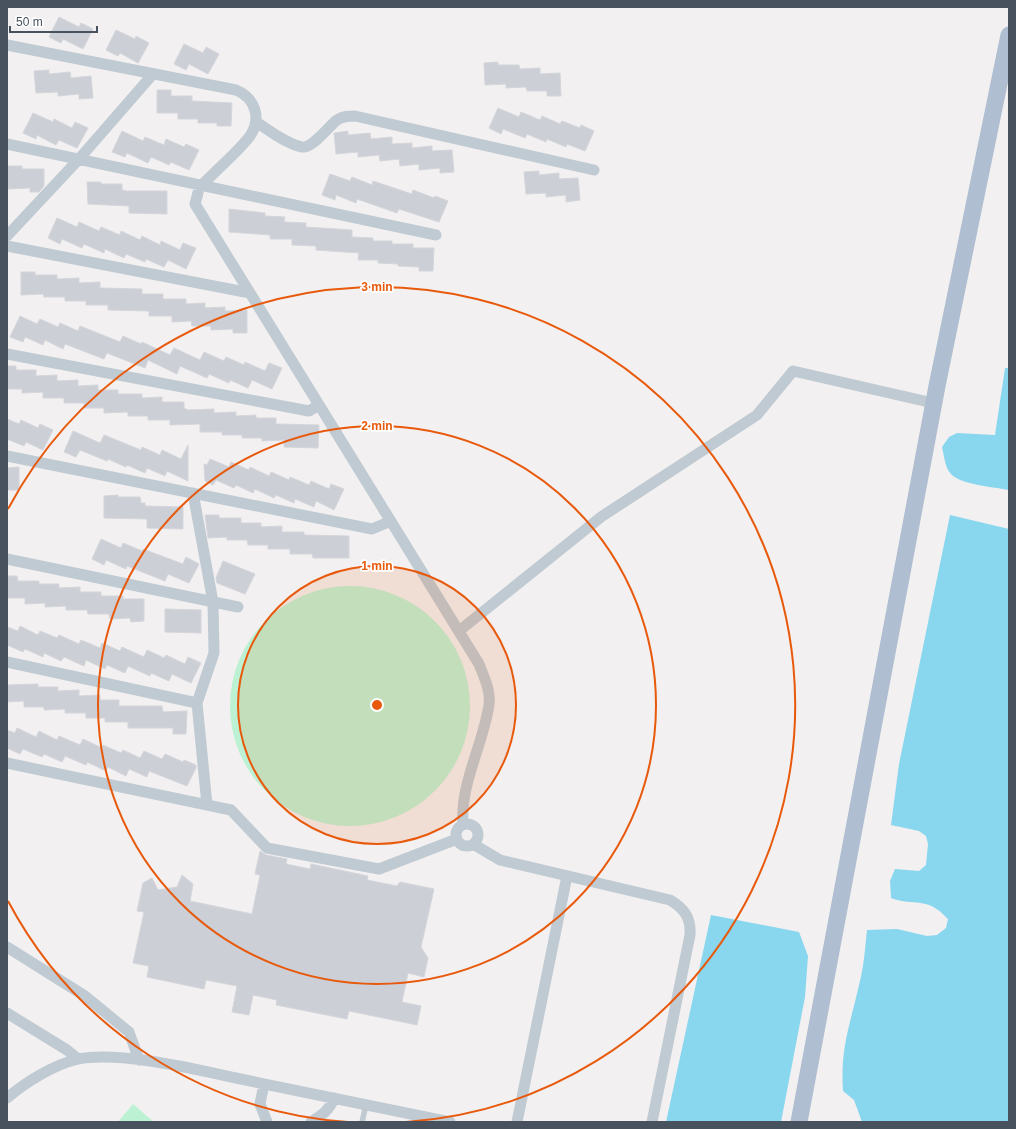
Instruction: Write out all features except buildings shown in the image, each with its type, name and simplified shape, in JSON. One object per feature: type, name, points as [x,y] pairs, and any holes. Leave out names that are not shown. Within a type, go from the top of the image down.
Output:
[{"type":"main road","points":[[799,1122],[934,403],[1009,35]]},
{"type":"street","points":[[7,45],[236,90],[246,94],[251,100],[255,109],[256,122],[250,135],[201,185],[195,204],[479,664],[487,684],[489,704],[464,797],[463,824],[456,832],[457,839],[462,845],[474,844],[500,860],[670,900],[682,907],[688,915],[690,935],[652,1122]]},
{"type":"street","points":[[7,236],[79,159],[153,74]]},
{"type":"street","points":[[256,122],[296,146],[304,148],[311,145],[338,119],[345,116],[355,116],[594,170]]},
{"type":"street","points":[[7,144],[436,235]]},
{"type":"street","points":[[7,246],[250,293]]},
{"type":"street","points":[[7,354],[309,411],[319,405]]},
{"type":"street","points":[[459,632],[601,517],[757,415],[793,371],[934,403]]},
{"type":"street","points":[[7,456],[372,528],[391,521]]},
{"type":"street","points":[[193,493],[213,602],[214,653],[197,703],[207,805]]},
{"type":"street","points":[[7,559],[238,607]]},
{"type":"street","points":[[7,662],[197,703]]},
{"type":"street","points":[[7,763],[232,810],[268,848],[378,869],[457,839]]},
{"type":"street","points":[[463,824],[473,825],[478,830],[478,838],[474,844]]},
{"type":"street","points":[[517,1122],[567,876]]},
{"type":"street","points":[[7,947],[85,996],[129,1032],[138,1060]]},
{"type":"street","points":[[7,1013],[67,1050],[78,1060]]},
{"type":"street","points":[[7,1098],[14,1092],[57,1066],[78,1060],[107,1057],[138,1060],[450,1122]]},
{"type":"street","points":[[264,1084],[260,1104],[267,1122]]},
{"type":"street","points":[[311,1122],[324,1114],[331,1107],[334,1098]]},
{"type":"lane","points":[[362,1122],[366,1105]]},
{"type":"green space","points":[[350,586],[373,588],[396,595],[417,606],[435,621],[450,639],[461,660],[468,683],[470,706],[468,729],[461,752],[450,773],[435,791],[417,806],[396,817],[373,824],[350,826],[327,824],[304,817],[283,806],[265,791],[250,773],[239,752],[232,729],[230,706],[232,683],[239,660],[250,639],[265,621],[283,606],[304,595],[327,588]]},
{"type":"green space","points":[[133,1104],[154,1122],[118,1122]]},
{"type":"water","points":[[1005,368],[1009,368],[1009,490],[987,487],[962,481],[956,478],[947,468],[942,447],[949,437],[957,433],[995,435]]},
{"type":"water","points":[[950,515],[1009,529],[1009,1122],[862,1122],[854,1100],[843,1091],[842,1076],[844,1050],[862,971],[867,930],[897,929],[927,936],[937,935],[946,928],[948,919],[927,904],[899,901],[891,898],[890,881],[895,869],[919,871],[926,865],[928,844],[926,836],[919,831],[891,825],[899,764]]},
{"type":"water","points":[[711,915],[799,932],[808,956],[805,997],[781,1122],[666,1122]]}]
